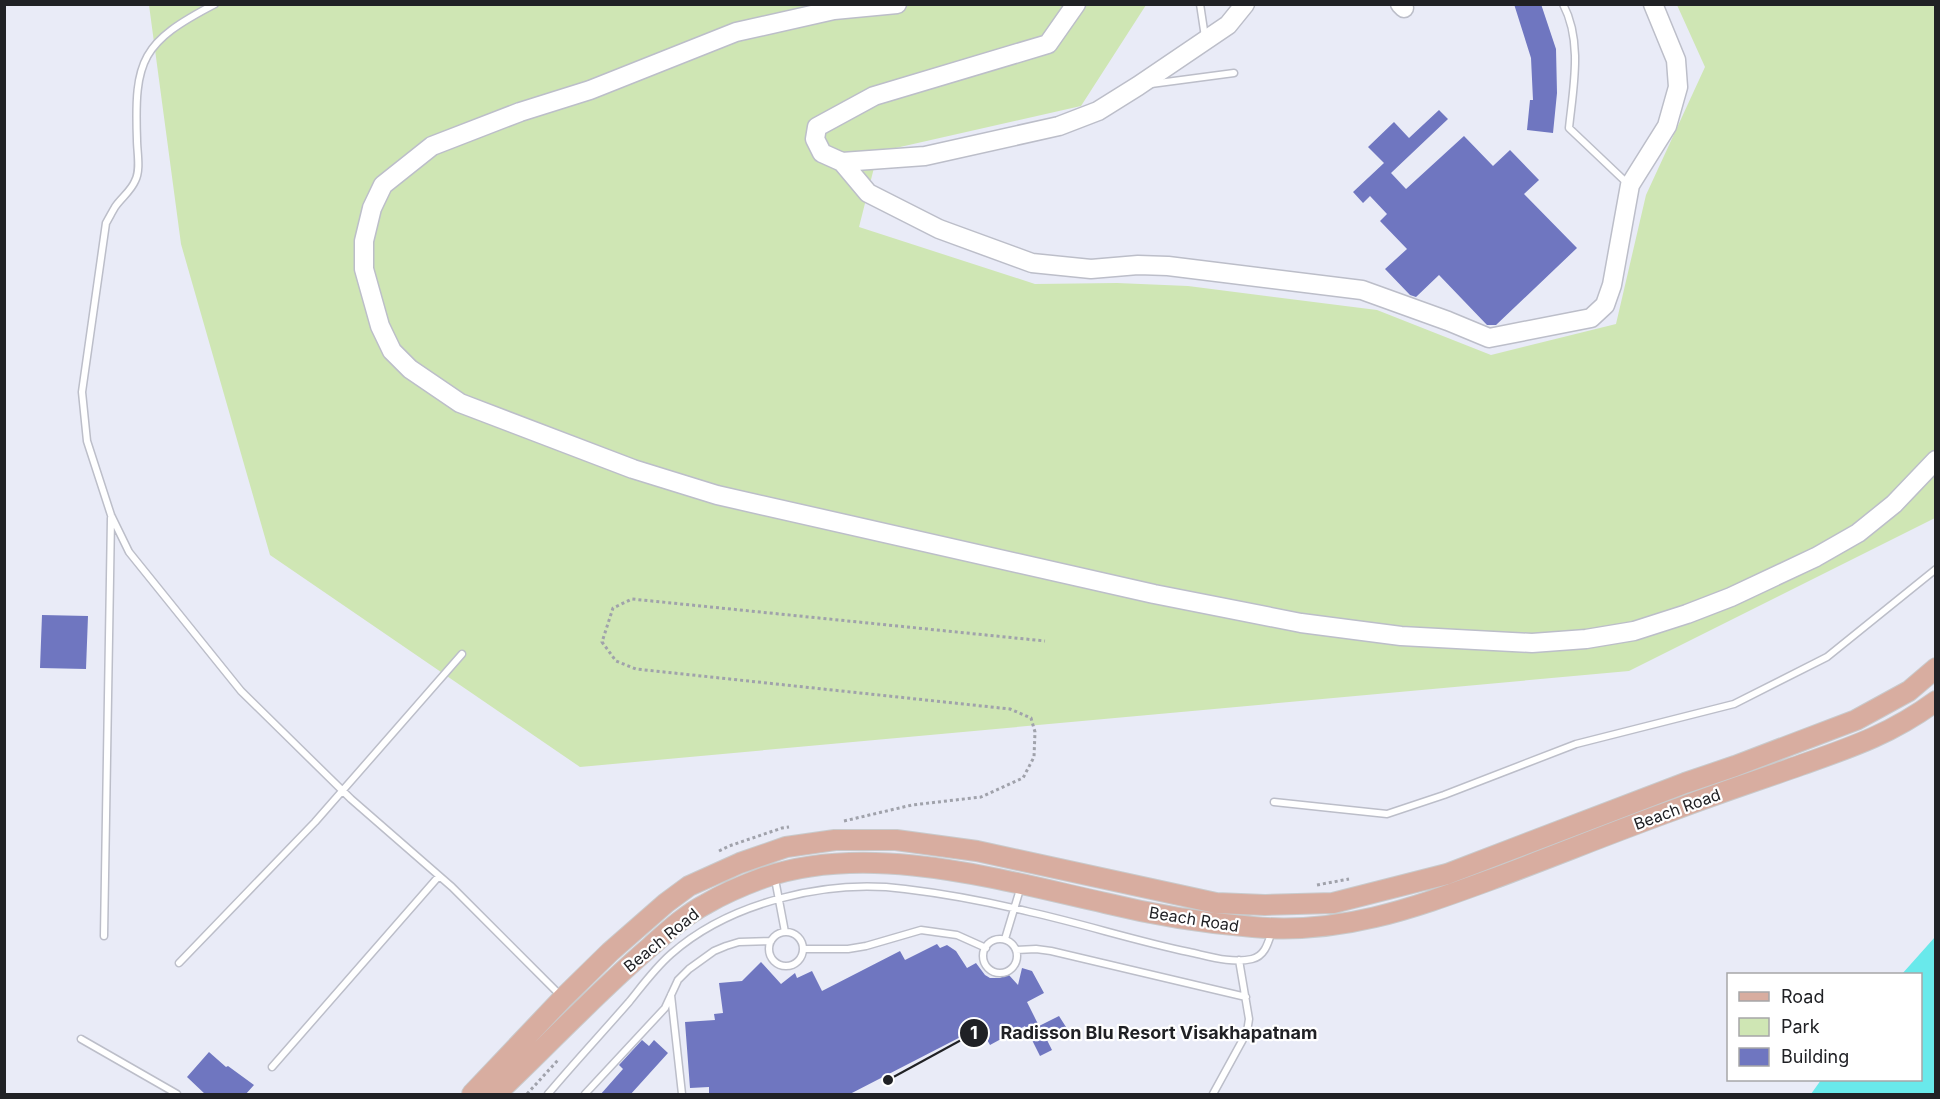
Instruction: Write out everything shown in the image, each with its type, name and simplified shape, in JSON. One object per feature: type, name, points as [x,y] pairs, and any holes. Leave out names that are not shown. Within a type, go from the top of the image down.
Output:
[{"type":"main road","points":[[472,1095],[563,998],[610,952],[666,903],[689,886],[740,863],[786,847],[835,840],[896,840],[977,851],[1216,903],[1266,905],[1333,903],[1447,874],[1845,724],[1909,691],[1935,668]]},
{"type":"main road","name":"Beach Road","points":[[496,1095],[618,975],[680,922],[705,904],[774,875],[806,867],[845,864],[934,868],[1022,883],[1181,919],[1273,928],[1337,926],[1422,906],[1673,810],[1873,739],[1914,717],[1935,701]]},
{"type":"main road","points":[[1073,896],[1081,872]]},
{"type":"street","points":[[897,4],[834,10],[736,32],[590,90],[520,112],[432,146],[383,185],[372,208],[364,241],[364,269],[380,326],[392,351],[410,369],[460,403],[633,469],[717,495],[1154,594],[1301,623],[1401,636],[1543,642],[1587,639],[1634,631],[1687,614],[1816,557],[1858,533],[1894,504],[1935,460]]},
{"type":"street","points":[[1076,4],[1048,44],[874,96],[817,127],[815,140],[822,153],[842,162],[868,193],[939,229],[1032,263],[1091,269],[1138,265],[1168,266],[1362,290],[1489,338],[1591,318],[1605,305],[1612,285],[1630,186],[1666,126],[1678,87],[1676,60],[1653,4]]},
{"type":"street","points":[[842,162],[925,156],[1059,126],[1098,111],[1228,25],[1245,4]]},
{"type":"lane","points":[[214,4],[179,23],[159,40],[144,61],[135,100],[138,167],[136,181],[115,207],[106,223],[82,392],[87,441],[111,515],[129,552],[241,691],[351,799],[439,876],[563,998]]},
{"type":"lane","points":[[1200,4],[1206,41]]},
{"type":"lane","points":[[1563,4],[1576,49],[1569,128],[1630,186]]},
{"type":"lane","points":[[1138,86],[1234,73]]},
{"type":"lane","points":[[104,936],[111,515]]},
{"type":"lane","points":[[1274,802],[1387,813],[1444,795],[1576,744],[1734,704],[1827,657],[1935,569]]},
{"type":"lane","points":[[179,963],[315,822],[462,654]]},
{"type":"lane","points":[[774,875],[785,932]]},
{"type":"lane","points":[[272,1067],[439,876]]},
{"type":"lane","points":[[1005,939],[1022,883]]},
{"type":"lane","points":[[548,1095],[670,955],[713,924],[745,910],[780,899],[828,890],[872,887],[903,889],[1014,908],[1137,941],[1219,959],[1252,959],[1261,955],[1273,928]]},
{"type":"lane","points":[[803,949],[848,949],[921,930],[957,935],[986,948]]},
{"type":"lane","points":[[785,932],[795,935],[802,943],[803,949],[800,959],[785,966],[771,957],[770,946],[771,941],[780,933],[785,932]]},
{"type":"lane","points":[[1005,939],[1016,950],[1016,961],[1010,970],[999,972],[989,968],[984,953],[994,940],[1005,939]]},
{"type":"lane","points":[[585,1095],[656,1020],[665,1008],[678,980],[689,969],[714,951],[739,942],[771,941]]},
{"type":"lane","points":[[1016,950],[1051,951],[1246,997]]},
{"type":"lane","points":[[1213,1095],[1247,1032],[1249,1019],[1239,960]]},
{"type":"lane","points":[[671,995],[682,1095]]},
{"type":"lane","points":[[81,1039],[177,1095]]},
{"type":"path","points":[[850,825],[837,824],[912,805],[981,797],[1023,778],[1034,757],[1035,732],[1031,718],[1010,709],[636,669],[616,661],[602,642],[613,608],[632,599],[1045,641]]},
{"type":"path","points":[[711,856],[729,846],[782,828],[793,827]]},
{"type":"path","points":[[1317,885],[1350,879]]},
{"type":"green space","points":[[149,5],[1146,5],[1081,106],[878,152],[859,227],[1035,284],[1117,283],[1188,286],[1377,310],[1491,355],[1616,324],[1646,195],[1705,67],[1677,5],[1935,5],[1935,518],[1629,671],[580,767],[270,555],[181,244]]},
{"type":"water","points":[[1935,937],[1935,1094],[1811,1094],[1820,1081],[1922,1081],[1922,973],[1903,973]]},
{"type":"building","points":[[1514,4],[1541,4],[1556,49],[1557,93],[1553,133],[1527,130],[1530,100],[1533,100],[1531,58]]},
{"type":"building","points":[[1439,110],[1448,119],[1391,173],[1406,189],[1464,136],[1493,166],[1510,150],[1539,180],[1524,194],[1577,248],[1496,325],[1487,325],[1439,275],[1416,297],[1410,295],[1385,269],[1407,249],[1380,221],[1387,214],[1370,196],[1363,203],[1353,192],[1384,163],[1368,147],[1394,122],[1409,138]]},
{"type":"building","points":[[42,615],[88,616],[86,669],[40,668]]},
{"type":"building","points":[[937,944],[940,948],[947,945],[956,951],[967,968],[976,963],[990,978],[1000,978],[1008,974],[1018,985],[1022,968],[1032,971],[1044,993],[1027,1002],[1039,1026],[1059,1016],[1066,1027],[1046,1038],[1052,1050],[1040,1056],[1025,1026],[990,1045],[980,1027],[848,1095],[709,1095],[709,1087],[690,1088],[685,1022],[715,1020],[714,1014],[723,1013],[719,983],[742,981],[761,962],[781,984],[795,973],[797,978],[812,971],[822,991],[900,951],[905,960]]},
{"type":"building","points":[[642,1040],[649,1046],[654,1040],[668,1053],[630,1095],[600,1095],[623,1069],[619,1065]]},
{"type":"building","points":[[209,1052],[226,1067],[228,1066],[254,1085],[245,1095],[206,1095],[187,1077]]},
{"type":"place","name":"Radisson Blu Resort Visakhapatnam","points":[[888,1080]]}]
